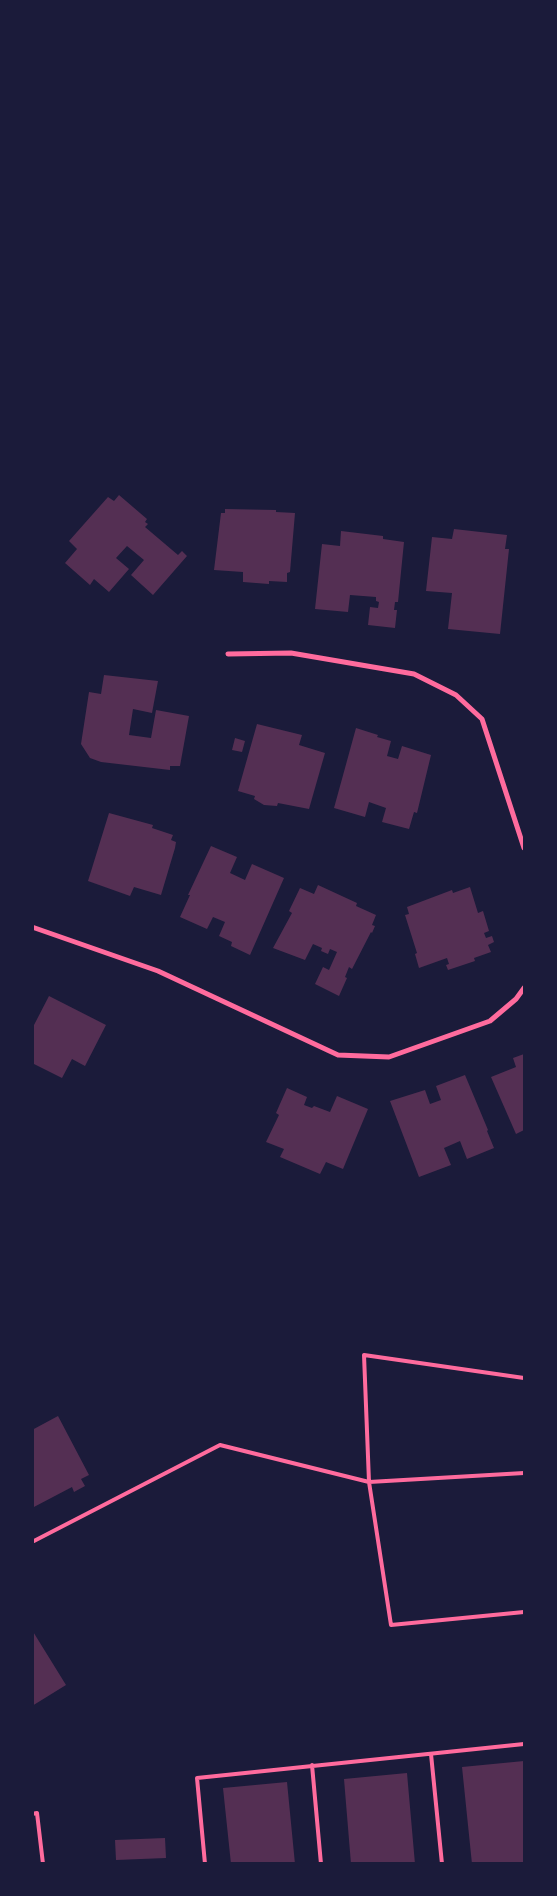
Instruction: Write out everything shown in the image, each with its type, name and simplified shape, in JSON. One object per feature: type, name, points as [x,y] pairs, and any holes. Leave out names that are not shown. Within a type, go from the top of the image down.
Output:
[{"type":"street","points":[[228,654],[291,653],[414,674],[456,695],[482,719],[524,848]]},
{"type":"street","points":[[32,927],[158,970],[338,1055],[389,1057],[490,1021],[516,999],[524,988]]},
{"type":"lane","points":[[524,1378],[364,1355],[369,1482],[390,1625],[524,1612]]},
{"type":"lane","points":[[32,1542],[220,1445],[369,1482],[524,1473]]},
{"type":"lane","points":[[204,1864],[197,1778],[524,1744]]},
{"type":"lane","points":[[431,1754],[442,1864]]},
{"type":"lane","points":[[312,1765],[321,1864]]},
{"type":"lane","points":[[32,1814],[37,1813],[43,1864]]},
{"type":"building","points":[[119,495],[147,519],[145,522],[148,524],[145,527],[178,555],[182,551],[187,556],[153,595],[131,575],[144,560],[127,546],[116,558],[129,569],[109,592],[94,579],[90,585],[65,563],[77,549],[69,541],[108,497],[114,501]]},
{"type":"building","points":[[225,509],[276,510],[276,512],[295,513],[290,572],[287,573],[287,582],[269,581],[269,584],[243,582],[243,572],[214,570],[221,513],[225,513]]},
{"type":"building","points":[[454,529],[507,535],[505,549],[509,549],[500,634],[448,629],[452,593],[426,591],[432,537],[452,539]]},
{"type":"building","points":[[341,531],[383,536],[383,539],[404,542],[398,602],[395,602],[394,610],[397,610],[395,628],[368,625],[370,607],[378,608],[379,602],[376,601],[376,597],[350,595],[348,612],[315,609],[322,544],[340,546]]},
{"type":"building","points":[[104,675],[158,681],[152,713],[133,709],[129,735],[151,738],[156,710],[189,716],[180,766],[170,766],[170,770],[101,762],[90,758],[81,744],[89,692],[101,694]]},
{"type":"building","points":[[257,724],[302,735],[299,745],[325,753],[309,809],[278,803],[277,806],[264,805],[254,799],[255,796],[238,791]]},
{"type":"building","points":[[356,728],[391,741],[387,756],[398,759],[402,746],[431,755],[417,813],[414,812],[409,829],[382,822],[386,808],[369,802],[365,817],[334,808]]},
{"type":"building","points":[[235,738],[245,741],[242,752],[232,750]]},
{"type":"building","points":[[109,813],[153,825],[152,828],[173,835],[171,840],[176,842],[175,848],[161,895],[134,887],[130,896],[88,881]]},
{"type":"building","points":[[211,846],[237,857],[230,873],[245,880],[252,864],[284,878],[250,955],[231,946],[232,942],[219,936],[225,922],[213,917],[207,929],[180,917]]},
{"type":"building","points":[[318,885],[357,903],[356,906],[376,915],[372,925],[375,926],[372,933],[352,969],[349,967],[345,977],[347,978],[339,996],[315,984],[323,967],[329,970],[337,952],[330,949],[328,954],[321,951],[322,948],[313,944],[305,960],[273,948],[292,913],[289,911],[300,888],[314,894]]},
{"type":"building","points":[[470,887],[478,913],[483,911],[489,931],[484,933],[486,938],[492,936],[494,942],[488,945],[491,952],[474,958],[475,961],[448,970],[446,965],[449,964],[447,958],[419,968],[415,954],[417,953],[405,915],[409,914],[407,907],[452,890],[453,893]]},
{"type":"building","points":[[49,996],[106,1025],[85,1066],[72,1059],[62,1078],[32,1063],[32,1024],[34,1025]]},
{"type":"building","points":[[524,1054],[524,1130],[516,1134],[491,1077],[516,1067],[513,1058]]},
{"type":"building","points":[[465,1075],[494,1148],[467,1159],[460,1141],[444,1148],[451,1165],[419,1177],[390,1101],[425,1090],[430,1104],[441,1100],[436,1086]]},
{"type":"building","points":[[287,1088],[307,1097],[304,1105],[312,1108],[314,1106],[330,1112],[337,1096],[368,1109],[343,1169],[326,1162],[320,1174],[280,1157],[284,1149],[266,1142],[279,1115],[276,1113]]},
{"type":"building","points":[[58,1416],[89,1475],[81,1479],[85,1486],[74,1492],[72,1487],[32,1508],[32,1430]]},
{"type":"building","points":[[32,1630],[66,1685],[32,1706]]},
{"type":"building","points":[[524,1761],[524,1864],[472,1864],[462,1767]]},
{"type":"building","points":[[407,1773],[415,1864],[351,1864],[344,1779]]},
{"type":"building","points":[[287,1782],[295,1864],[231,1864],[223,1788]]},
{"type":"building","points":[[165,1838],[166,1858],[116,1860],[115,1840]]}]
